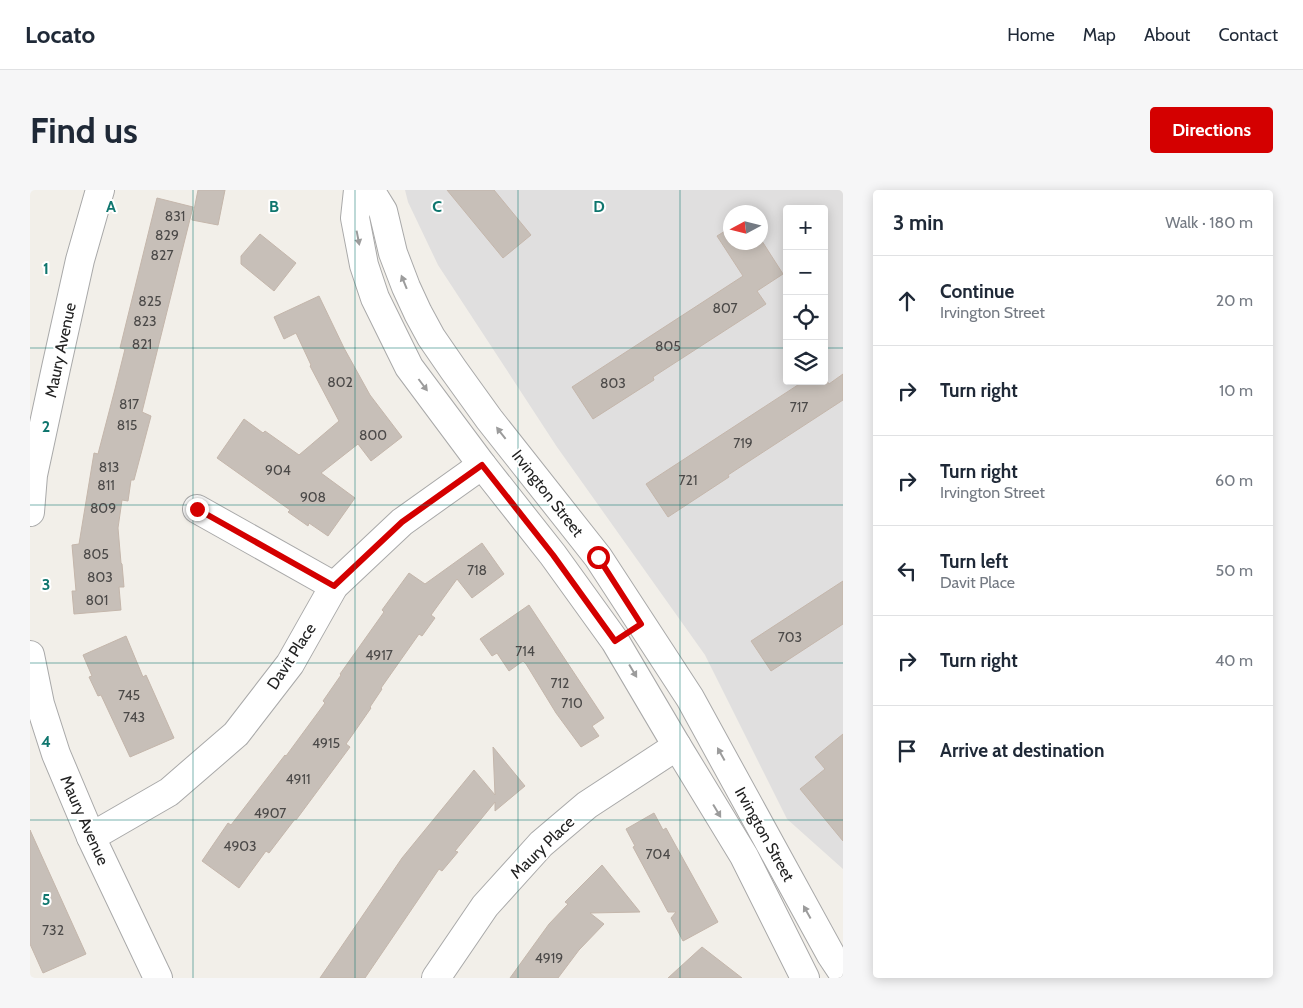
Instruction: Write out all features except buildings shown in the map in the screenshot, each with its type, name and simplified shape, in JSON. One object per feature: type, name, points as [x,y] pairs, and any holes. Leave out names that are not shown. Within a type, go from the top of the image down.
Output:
[{"type":"street","name":"Maury Avenue","points":[[30,512],[33,475],[56,368],[80,260],[100,190]]},
{"type":"street","name":"Irvington Street","points":[[358,190],[355,218],[364,266],[374,298],[409,367],[482,465],[553,555],[615,641],[744,856],[805,978]]},
{"type":"street","name":"Irvington Street","points":[[370,190],[383,211],[393,253],[418,314],[431,337],[489,419],[598,557],[690,698],[835,961]]},
{"type":"street","points":[[389,327],[418,314]]},
{"type":"street","name":"Davit Place","points":[[91,837],[169,792],[236,734],[290,664],[334,586],[402,522],[482,465]]},
{"type":"street","points":[[197,509],[334,586]]},
{"type":"street","points":[[615,641],[641,624]]},
{"type":"street","name":"Maury Avenue","points":[[30,655],[40,704],[56,754],[91,837],[158,978]]},
{"type":"street","name":"Maury Place","points":[[436,978],[484,906],[541,844],[587,805],[677,746]]},
{"type":"shaded area","points":[[405,190],[843,190],[843,869],[787,819],[705,655],[557,447],[438,265],[408,202]]},
{"type":"route","points":[[197,509],[334,586],[402,522],[482,465],[553,555],[615,641],[641,624],[598,557]]}]
